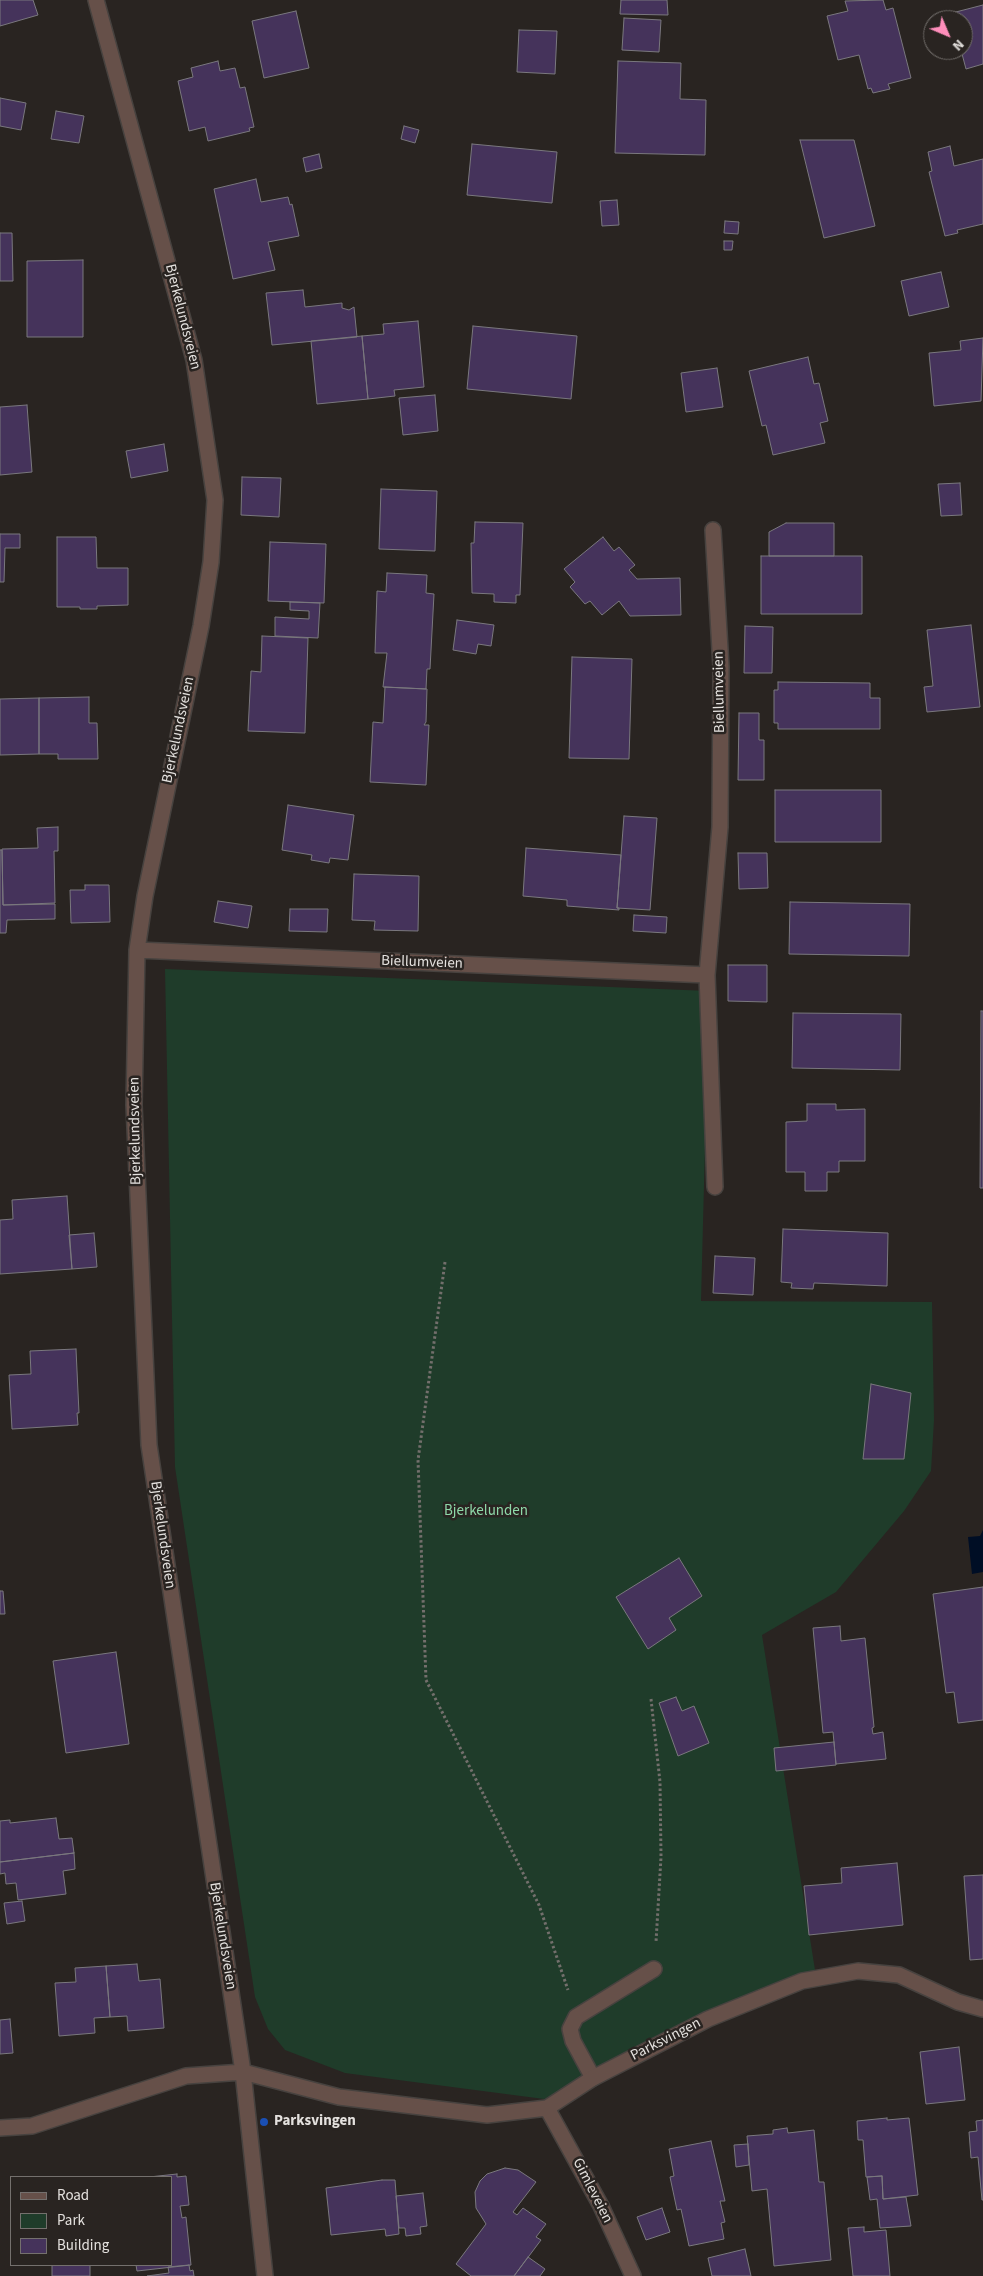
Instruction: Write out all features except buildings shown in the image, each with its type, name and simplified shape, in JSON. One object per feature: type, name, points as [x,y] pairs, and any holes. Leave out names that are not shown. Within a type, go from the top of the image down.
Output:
[{"type":"street","name":"Bjerkelundsveien","points":[[96,0],[194,360],[215,500],[211,562],[201,626],[147,887],[137,950],[134,1105],[149,1445],[243,2072],[265,2276]]},
{"type":"street","name":"Biellumveien","points":[[713,530],[721,667],[720,827],[707,975],[715,1187]]},
{"type":"street","name":"Biellumveien","points":[[137,950],[707,975]]},
{"type":"street","points":[[593,2078],[573,2041],[570,2029],[576,2017],[654,1969]]},
{"type":"street","name":"Parksvingen","points":[[0,2128],[32,2126],[186,2076],[243,2072],[339,2097],[487,2114],[548,2108],[593,2078],[708,2019],[802,1980],[858,1971],[899,1975],[958,2002],[983,2009]]},
{"type":"street","name":"Gimleveien","points":[[548,2108],[601,2206],[633,2276]]},
{"type":"path","points":[[444,1262],[418,1460],[426,1680],[539,1905],[576,2017]]},
{"type":"path","points":[[651,1698],[661,1801],[661,1856],[654,1969]]},
{"type":"green space","name":"Bjerkelunden","points":[[165,969],[709,991],[701,1301],[932,1302],[934,1420],[931,1471],[904,1511],[836,1592],[762,1635],[815,1970],[544,2099],[345,2073],[285,2050],[268,2029],[255,1997],[175,1467]]},
{"type":"water","points":[[983,1530],[983,1572],[972,1574],[968,1537],[980,1536]]},
{"type":"place","name":"Parksvingen","points":[[264,2122]]}]
